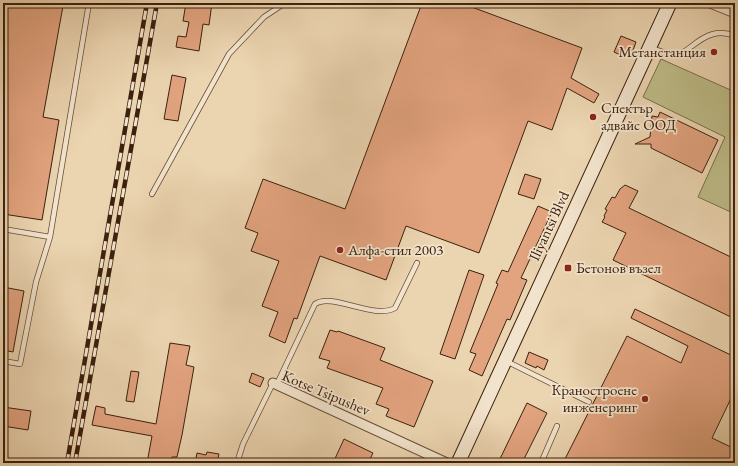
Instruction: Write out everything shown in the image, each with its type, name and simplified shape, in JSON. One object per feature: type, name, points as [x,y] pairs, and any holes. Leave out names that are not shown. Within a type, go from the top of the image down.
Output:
[{"type":"street","name":"Iliyantsi Blvd","points":[[458,463],[670,3]]},
{"type":"street","points":[[710,3],[735,13]]},
{"type":"street","name":"Kotse Tsipushev","points":[[275,383],[447,463]]},
{"type":"lane","points":[[3,361],[20,364],[36,282],[50,237],[89,3]]},
{"type":"lane","points":[[152,194],[229,54],[264,17],[285,3]]},
{"type":"lane","points":[[649,47],[667,54],[682,53],[700,40],[716,32],[726,32],[735,36]]},
{"type":"lane","points":[[3,229],[50,237]]},
{"type":"lane","points":[[275,383],[315,304],[324,300],[380,311],[395,308],[417,263]]},
{"type":"lane","points":[[505,361],[589,402]]},
{"type":"lane","name":"Kotse Tsipushev","points":[[237,463],[243,444],[275,383]]},
{"type":"lane","points":[[541,463],[557,426]]},
{"type":"lane","points":[[3,457],[4,450]]},
{"type":"shaded area","points":[[661,59],[735,92],[735,214],[698,197],[725,137],[643,97]]},
{"type":"building","points":[[3,3],[48,3],[63,6],[43,117],[59,120],[42,220],[3,214]]},
{"type":"building","points":[[186,3],[212,3],[209,25],[203,24],[199,51],[176,47],[178,36],[186,37],[189,22],[183,21]]},
{"type":"building","points":[[422,3],[461,3],[582,48],[571,78],[599,94],[594,103],[567,88],[552,130],[528,121],[479,253],[406,226],[386,280],[320,256],[297,319],[294,318],[285,343],[269,336],[278,312],[262,306],[279,261],[251,251],[258,233],[245,228],[263,179],[345,209]]},
{"type":"building","points":[[621,36],[636,42],[632,53],[628,51],[625,57],[614,52]]},
{"type":"building","points":[[172,75],[186,78],[178,121],[164,119]]},
{"type":"building","points":[[660,112],[718,140],[702,173],[651,148],[651,144],[635,144],[650,137],[652,116],[658,117]]},
{"type":"building","points":[[525,174],[541,179],[534,199],[518,194]]},
{"type":"building","points":[[625,185],[638,191],[629,208],[735,259],[735,319],[613,260],[626,233],[602,222],[607,210],[605,209],[612,197],[615,198],[620,189]]},
{"type":"building","points":[[538,206],[552,212],[521,278],[527,280],[510,320],[507,319],[482,376],[469,370],[476,354],[470,352],[498,284],[496,283],[502,270],[508,272]]},
{"type":"building","points":[[469,270],[484,275],[455,359],[440,354]]},
{"type":"building","points":[[3,287],[24,291],[13,352],[3,350]]},
{"type":"building","name":"Краностроене инженеринг","points":[[635,309],[735,357],[735,390],[712,438],[735,449],[735,463],[563,463],[627,336],[681,363],[688,346],[631,318]]},
{"type":"building","points":[[330,330],[338,331],[385,348],[380,360],[433,381],[414,427],[386,416],[389,409],[376,404],[383,388],[327,368],[330,361],[319,358]]},
{"type":"building","points":[[170,343],[190,346],[186,365],[194,367],[182,435],[177,457],[172,457],[170,463],[147,463],[152,436],[92,425],[96,406],[105,408],[105,414],[156,424]]},
{"type":"building","points":[[529,352],[548,360],[544,370],[537,366],[536,368],[525,363]]},
{"type":"building","points":[[131,371],[139,372],[134,402],[126,401]]},
{"type":"building","points":[[252,373],[264,378],[260,387],[249,382]]},
{"type":"building","points":[[527,403],[547,413],[522,463],[498,463]]},
{"type":"building","points":[[3,407],[31,411],[28,430],[3,426]]},
{"type":"building","points":[[344,439],[373,453],[368,463],[333,463]]},
{"type":"building","points":[[207,452],[219,454],[217,463],[195,463],[197,453],[206,455]]},
{"type":"railway","points":[[67,463],[147,3]]},
{"type":"railway","points":[[75,463],[157,3]]},
{"type":"place","name":"Метанстанция","points":[[714,52]]},
{"type":"place","name":"Спектър адвайс ООД","points":[[593,117]]},
{"type":"place","name":"Алфа-стил 2003","points":[[340,250]]},
{"type":"place","name":"Бетонов възел","points":[[568,268]]},
{"type":"place","name":"Краностроене инженеринг","points":[[645,399]]}]
